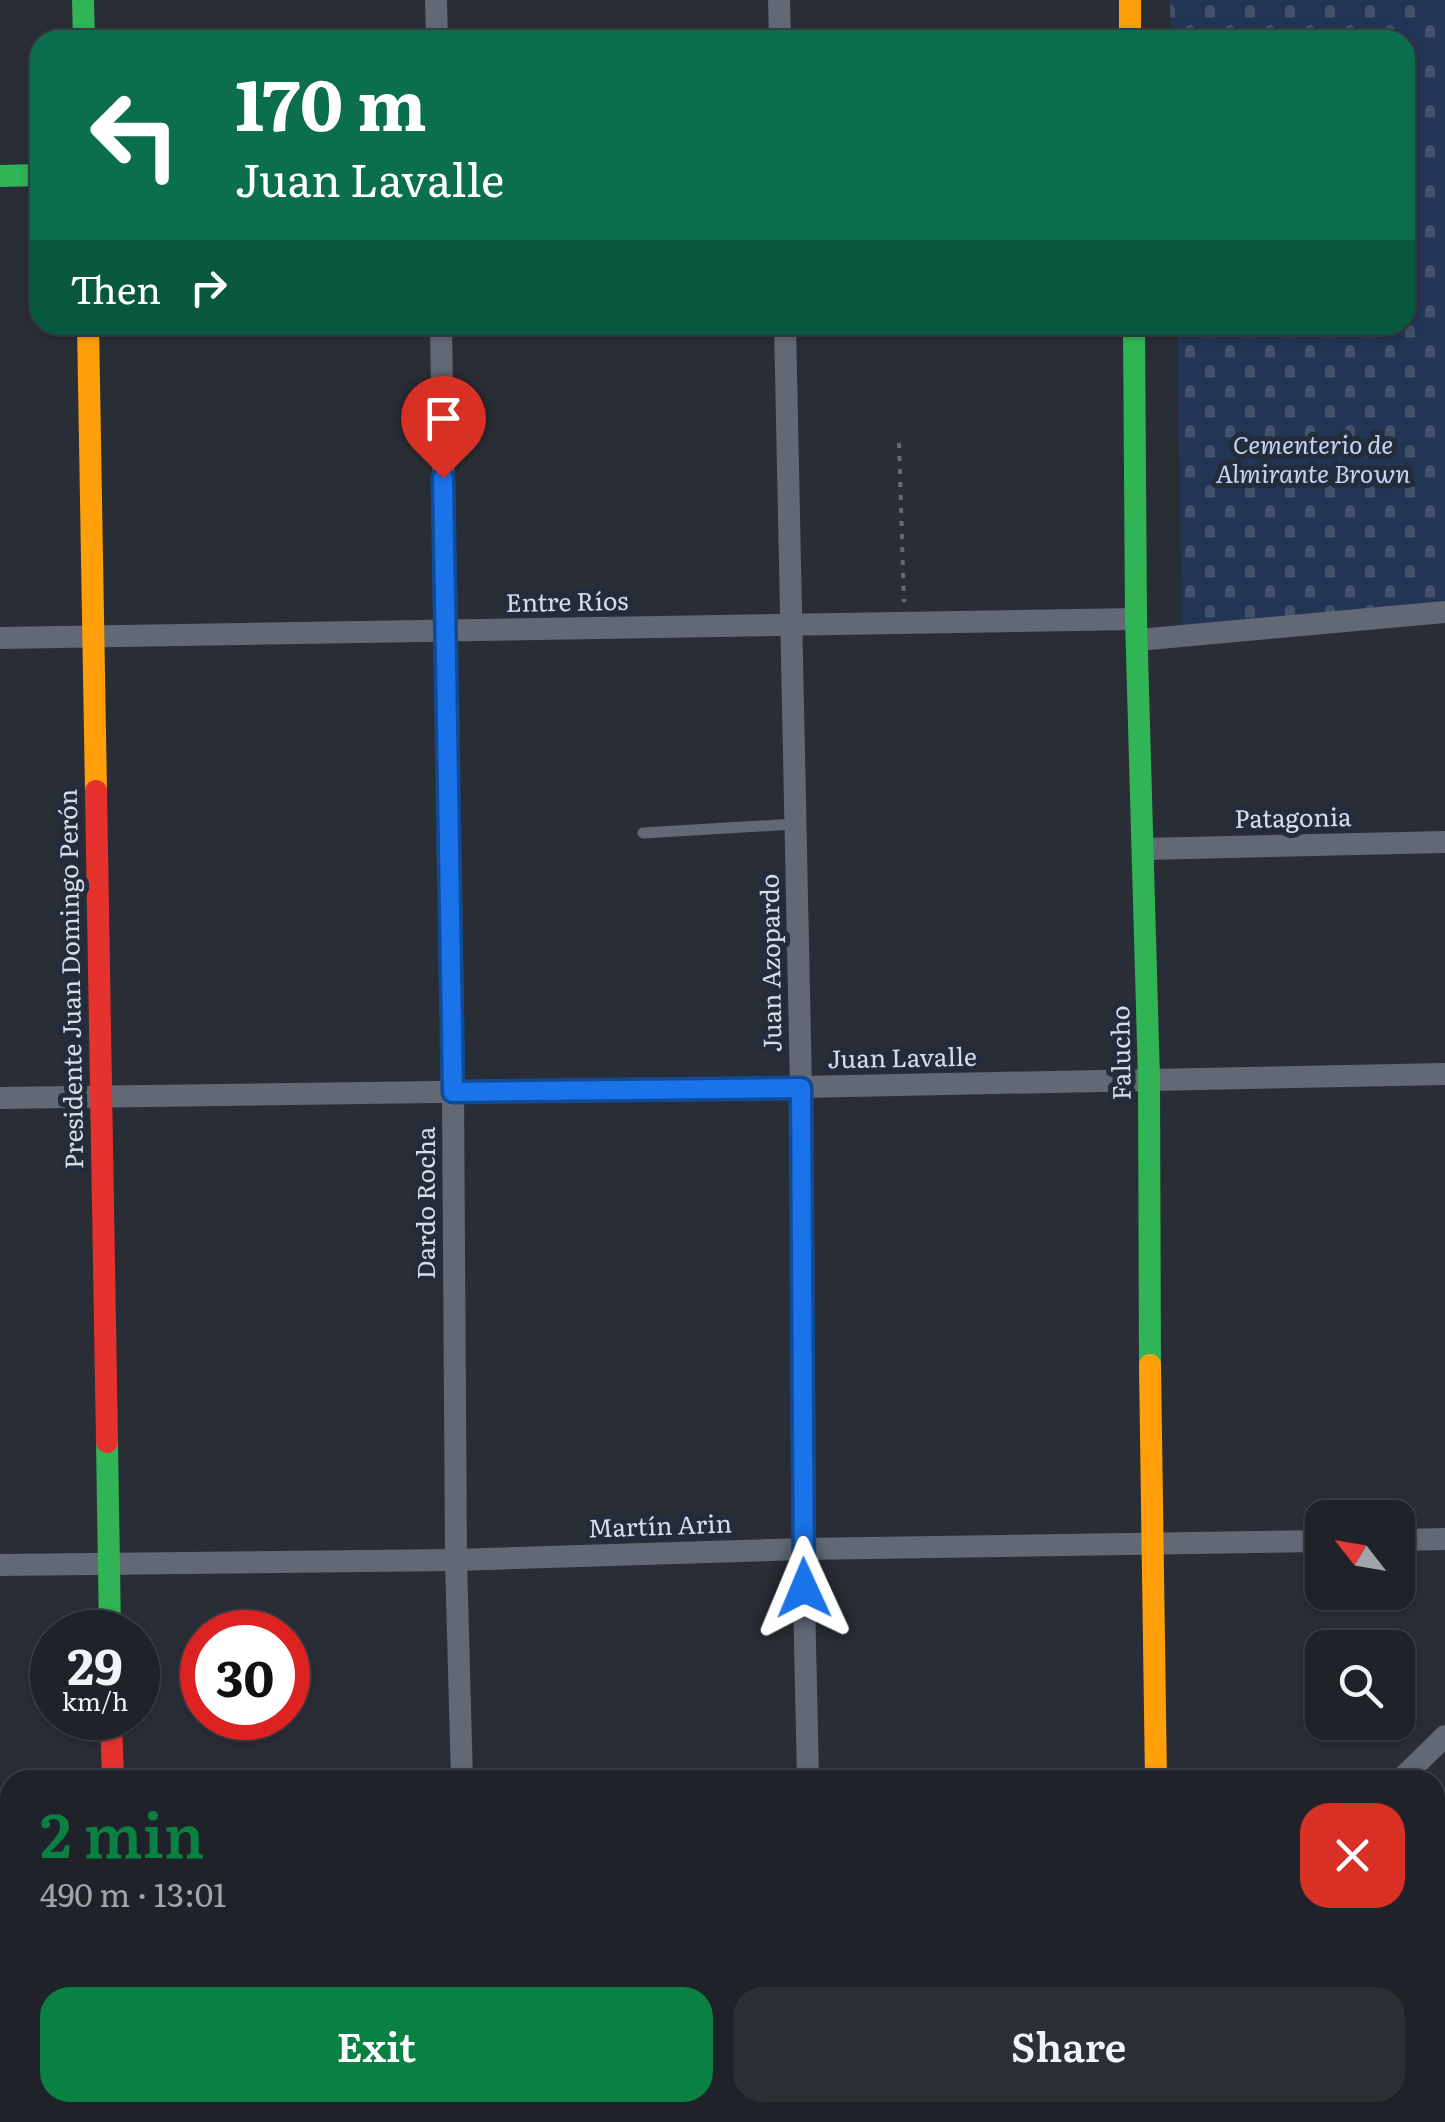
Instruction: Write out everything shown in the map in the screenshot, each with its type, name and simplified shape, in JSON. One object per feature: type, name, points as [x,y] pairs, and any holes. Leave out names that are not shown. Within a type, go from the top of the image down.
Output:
[{"type":"street","points":[[83,0],[84,30]]},
{"type":"street","points":[[436,0],[436,30]]},
{"type":"street","points":[[780,0],[780,30]]},
{"type":"street","points":[[1130,0],[1130,30]]},
{"type":"street","points":[[0,176],[30,175]]},
{"type":"street","name":"Presidente Juan Domingo Perón","points":[[88,335],[109,1610]]},
{"type":"street","name":"Dardo Rocha","points":[[441,335],[462,1770]]},
{"type":"street","name":"Juan Azopardo","points":[[785,335],[801,1088],[808,1770]]},
{"type":"street","name":"Falucho","points":[[1134,335],[1149,1080],[1156,1770]]},
{"type":"street","name":"Entre Ríos","points":[[0,638],[905,622],[1137,630],[1445,612]]},
{"type":"street","name":"Patagonia","points":[[1143,849],[1445,842]]},
{"type":"street","name":"Juan Lavalle","points":[[0,1098],[801,1088],[1445,1074]]},
{"type":"street","points":[[1415,1539],[1445,1538]]},
{"type":"street","name":"Martín Arin","points":[[0,1564],[456,1560],[804,1549],[1305,1542]]},
{"type":"street","points":[[1410,1770],[1445,1736]]},
{"type":"street","points":[[112,1740],[112,1770]]},
{"type":"lane","points":[[643,833],[796,824]]},
{"type":"path","points":[[899,443],[905,622]]},
{"type":"green space","name":"Cementerio de Almirante Brown","points":[[1170,0],[1445,0],[1445,601],[1182,632],[1177,335],[1415,335],[1415,30],[1171,30]]},
{"type":"traffic: fast","points":[[83,0],[84,30]]},
{"type":"traffic: fast","points":[[0,176],[30,175]]},
{"type":"traffic: fast","points":[[1134,335],[1136,619],[1149,1079],[1150,1365]]},
{"type":"traffic: fast","points":[[107,1442],[110,1610]]},
{"type":"traffic: slow","points":[[1130,0],[1130,30]]},
{"type":"traffic: slow","points":[[88,335],[96,791]]},
{"type":"traffic: slow","points":[[1150,1365],[1156,1770]]},
{"type":"traffic: jam","points":[[96,791],[107,1442]]},
{"type":"traffic: jam","points":[[112,1740],[113,1770]]},
{"type":"route","points":[[443,478],[453,1092],[801,1088],[804,1588]]}]
